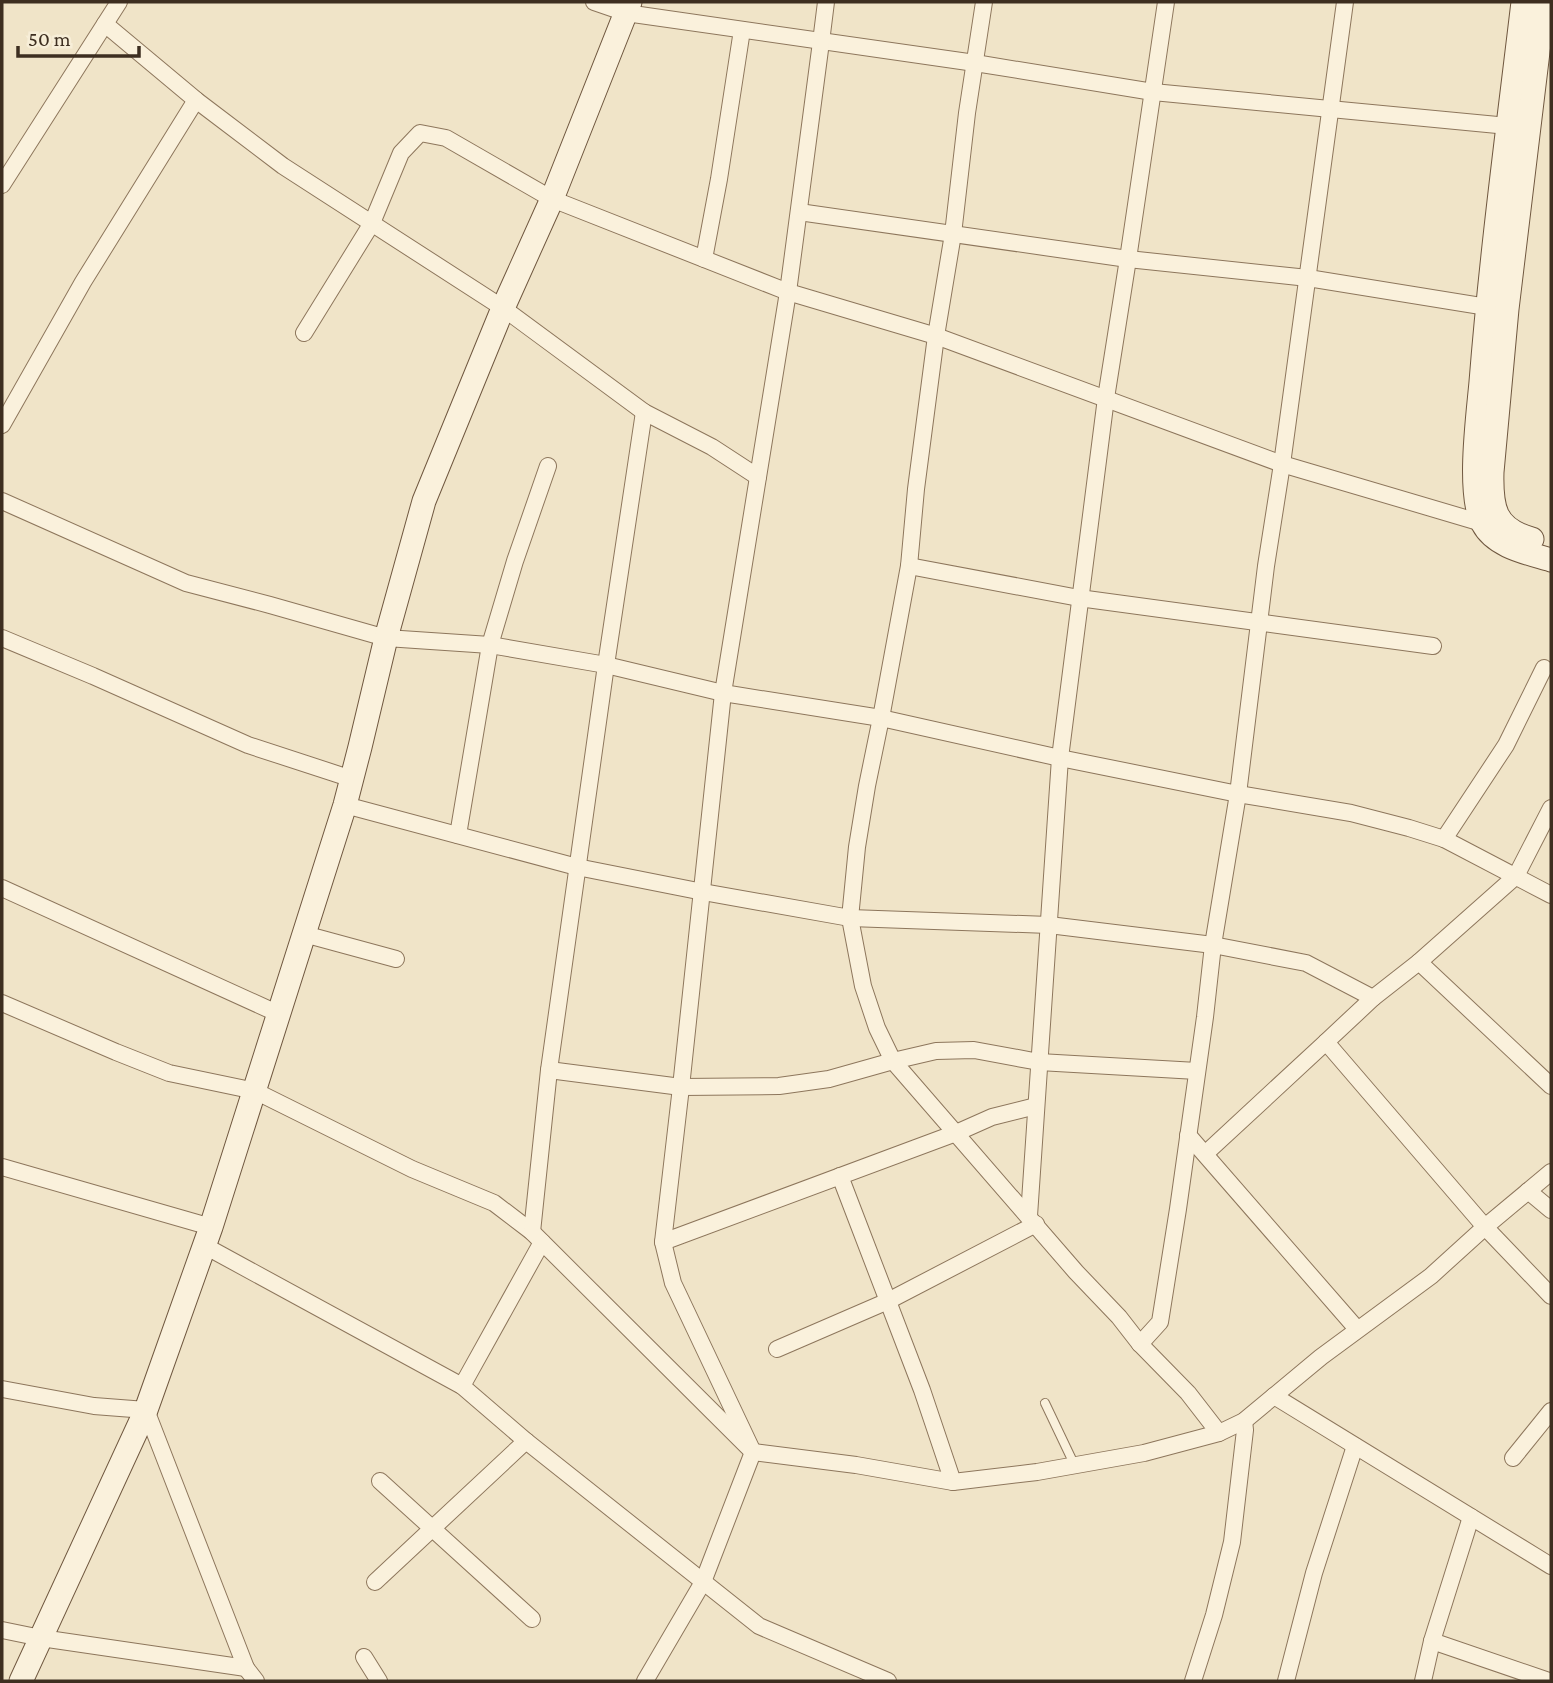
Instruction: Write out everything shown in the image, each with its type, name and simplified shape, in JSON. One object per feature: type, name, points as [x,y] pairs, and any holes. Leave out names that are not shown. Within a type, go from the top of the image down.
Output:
[{"type":"street","points":[[2,184],[119,2]]},
{"type":"street","points":[[594,2],[742,30],[975,63],[1153,92],[1508,126]]},
{"type":"street","points":[[645,1681],[703,1582],[753,1452],[673,1283],[663,1242],[723,693],[788,292],[825,2]]},
{"type":"street","points":[[984,2],[967,113],[953,234],[936,336],[909,566],[863,811],[850,918],[863,986],[877,1028],[893,1061],[1076,1272],[1188,1393],[1219,1433]]},
{"type":"street","points":[[1033,1220],[1036,1106],[1060,758],[1106,398],[1166,2]]},
{"type":"street","points":[[1140,1344],[1160,1322],[1213,945],[1238,794],[1274,507],[1345,2]]},
{"type":"street","points":[[1523,2],[1487,307],[1476,435],[1476,501],[1482,523],[1493,537],[1514,549],[1551,559]]},
{"type":"street","points":[[1544,2],[1507,309],[1492,496],[1497,514],[1505,527],[1519,535],[1551,544]]},
{"type":"street","points":[[21,1681],[146,1410],[208,1236],[345,805],[386,638],[424,501],[503,308],[552,199],[628,7]]},
{"type":"street","points":[[105,24],[196,100],[283,166],[503,308],[644,412],[712,447],[758,477]]},
{"type":"street","points":[[704,259],[742,30]]},
{"type":"street","points":[[2,425],[83,282],[196,100]]},
{"type":"street","points":[[304,333],[372,223],[401,153],[420,133],[446,138],[552,199],[788,292],[936,336],[1282,464],[1482,523]]},
{"type":"street","points":[[799,212],[1128,259],[1308,278],[1487,307]]},
{"type":"street","points":[[462,1387],[537,1237],[549,1070],[644,412]]},
{"type":"street","points":[[458,835],[490,645],[515,561],[548,466]]},
{"type":"street","points":[[3,507],[186,583],[386,638],[490,645],[606,665],[723,693],[881,718],[1238,794],[1351,813],[1444,839],[1551,895]]},
{"type":"street","points":[[909,566],[1079,598],[1433,646]]},
{"type":"street","points":[[2,638],[248,745],[352,779]]},
{"type":"street","points":[[1444,839],[1506,745],[1544,668]]},
{"type":"street","points":[[345,805],[577,867],[850,918],[1049,925],[1213,945],[1306,963],[1373,998]]},
{"type":"street","points":[[1205,1154],[1373,998],[1419,962],[1516,876],[1551,808]]},
{"type":"street","points":[[2,890],[279,1014]]},
{"type":"street","points":[[304,934],[396,960]]},
{"type":"street","points":[[1419,962],[1551,1086]]},
{"type":"street","points":[[2,1003],[169,1073],[255,1091],[412,1168],[494,1203],[537,1237],[753,1452],[856,1465],[953,1482],[1037,1472],[1144,1453],[1219,1433],[1244,1421],[1357,1329],[1431,1276],[1551,1172]]},
{"type":"street","points":[[1326,1042],[1485,1227],[1551,1296]]},
{"type":"street","points":[[549,1070],[681,1087],[779,1086],[829,1079],[936,1051],[974,1050],[1039,1062],[1197,1071]]},
{"type":"street","points":[[663,1242],[956,1133],[992,1117],[1036,1106]]},
{"type":"street","points":[[1188,1135],[1357,1329]]},
{"type":"street","points":[[2,1167],[208,1236],[462,1387],[759,1626],[888,1681]]},
{"type":"street","points":[[840,1176],[922,1390],[953,1482]]},
{"type":"street","points":[[1528,1191],[1551,1210]]},
{"type":"street","points":[[777,1349],[888,1301],[1033,1220]]},
{"type":"street","points":[[2,1389],[94,1406],[146,1410]]},
{"type":"street","points":[[1274,1396],[1551,1566]]},
{"type":"street","points":[[146,1410],[251,1675]]},
{"type":"street","points":[[1513,1458],[1551,1411]]},
{"type":"street","points":[[1193,1681],[1214,1615],[1232,1542],[1244,1421]]},
{"type":"street","points":[[374,1582],[526,1441]]},
{"type":"street","points":[[1286,1681],[1314,1573],[1355,1446]]},
{"type":"street","points":[[380,1481],[532,1619]]},
{"type":"street","points":[[1423,1681],[1432,1641],[1471,1517]]},
{"type":"street","points":[[2,1630],[251,1675]]},
{"type":"street","points":[[1432,1641],[1549,1681]]},
{"type":"street","points":[[364,1657],[379,1681]]},
{"type":"lane","points":[[1045,1404],[1075,1466]]}]
